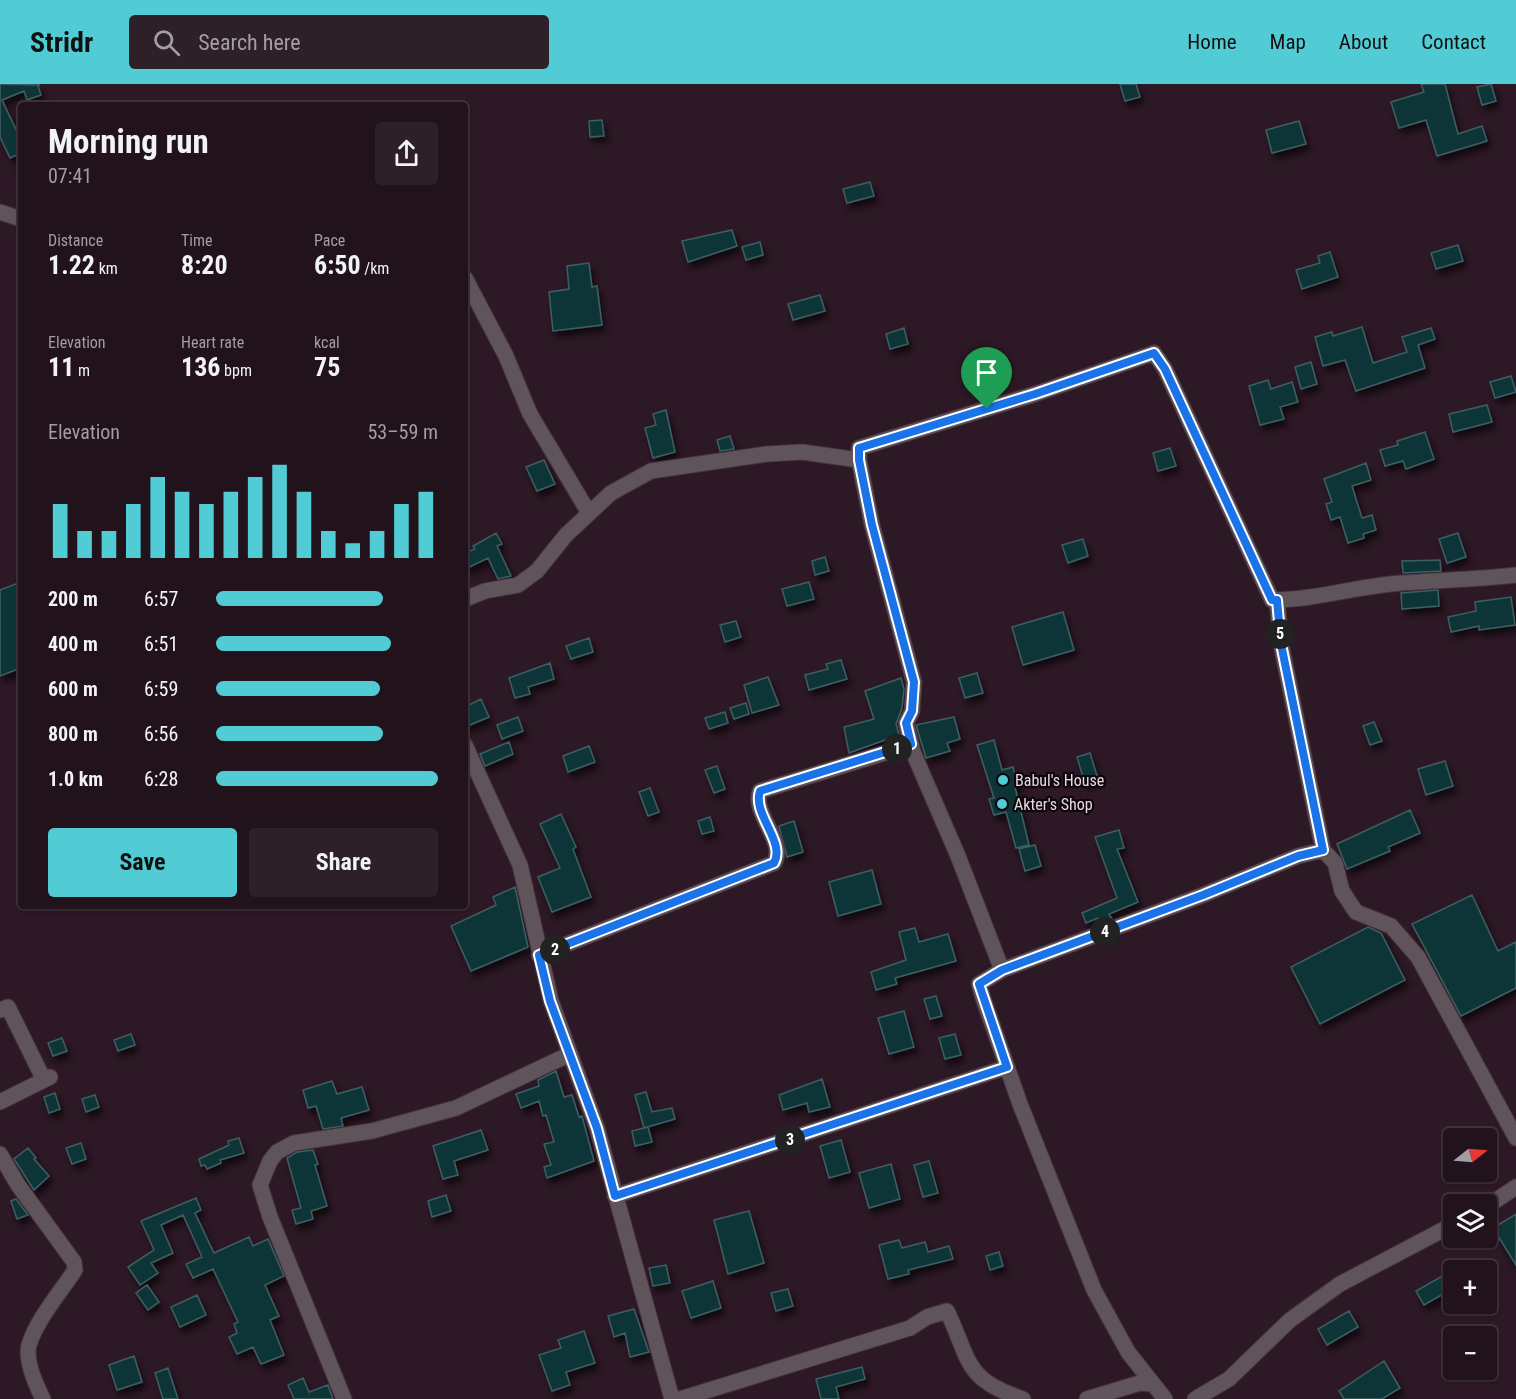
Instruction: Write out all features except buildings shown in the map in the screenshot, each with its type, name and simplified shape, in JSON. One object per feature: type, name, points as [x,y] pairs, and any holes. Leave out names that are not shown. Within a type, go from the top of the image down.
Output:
[{"type":"street","points":[[0,212],[18,218]]},
{"type":"street","points":[[468,284],[506,356],[530,414],[590,513]]},
{"type":"street","points":[[1002,970],[911,744],[906,723],[912,711],[914,682],[878,546],[859,460],[859,448],[1035,394],[1154,353],[1165,369],[1243,532],[1272,600],[1393,584],[1464,582],[1516,575]]},
{"type":"street","points":[[468,598],[485,591],[518,585],[537,571],[566,535],[611,493],[651,471],[767,454],[802,452],[859,460]]},
{"type":"street","points":[[1277,600],[1281,644],[1323,850],[1335,863],[1342,891],[1356,912],[1392,926],[1418,957],[1516,1138]]},
{"type":"street","points":[[539,955],[774,863],[777,857],[776,849],[762,812],[760,791],[911,744]]},
{"type":"street","points":[[468,752],[520,865],[550,1001],[597,1128],[672,1399]]},
{"type":"street","points":[[1164,1399],[1128,1352],[1094,1290],[1007,1067],[979,984],[1002,970],[1304,854],[1323,850]]},
{"type":"street","points":[[0,1010],[8,1007],[47,1079],[0,1102]]},
{"type":"street","points":[[344,1399],[270,1217],[260,1185],[270,1161],[278,1152],[294,1143],[372,1131],[456,1108],[570,1054]]},
{"type":"street","points":[[615,1196],[1007,1067]]},
{"type":"street","points":[[0,1154],[18,1185],[74,1262],[75,1270],[45,1316],[29,1346],[29,1356],[43,1399]]},
{"type":"street","points":[[1497,1200],[1516,1187]]},
{"type":"street","points":[[1195,1399],[1229,1379],[1290,1320],[1340,1284],[1443,1230]]},
{"type":"street","points":[[680,1399],[910,1328],[927,1317],[947,1311],[971,1367],[993,1389],[1023,1399]]},
{"type":"street","points":[[1087,1399],[1140,1383],[1153,1384]]},
{"type":"place","name":"Babul's House","points":[[1003,780]]},
{"type":"place","name":"Akter's Shop","points":[[1002,804]]},
{"type":"route","points":[[1156,354],[1243,532],[1266,588],[1272,600],[1277,600],[1281,644],[1323,850],[1298,856],[981,980],[979,984],[1007,1067],[615,1196],[597,1128],[550,1001],[539,955],[585,939],[774,863],[777,857],[776,849],[762,812],[760,791],[911,744],[906,723],[912,711],[914,682],[872,525],[859,460],[859,448],[987,409],[1156,354]]}]
